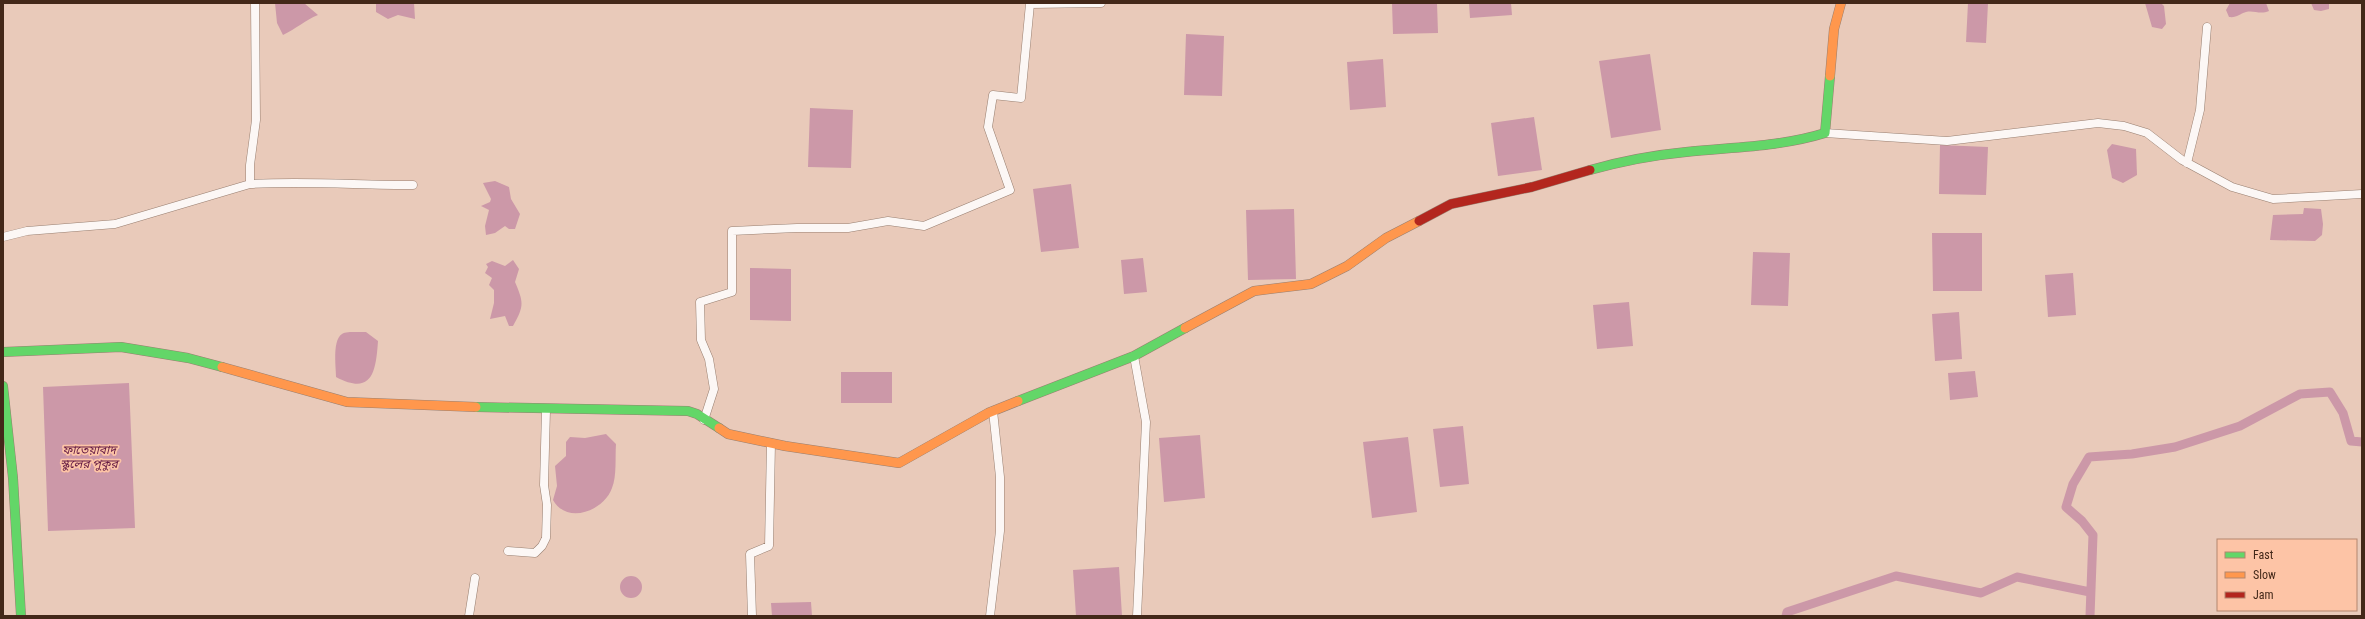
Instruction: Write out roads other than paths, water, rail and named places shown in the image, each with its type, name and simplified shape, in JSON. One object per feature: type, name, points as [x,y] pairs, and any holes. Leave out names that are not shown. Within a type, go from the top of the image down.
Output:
[{"type":"main road","points":[[3,352],[61,348],[121,347],[188,358],[347,402],[546,410],[688,411],[728,434],[771,443],[899,463],[993,411],[1134,356],[1254,291],[1311,284],[1346,266],[1386,238],[1451,204],[1532,187],[1623,161],[1685,152],[1765,145],[1809,138],[1825,133],[1834,29],[1841,3]]},
{"type":"main road","points":[[3,386],[13,478],[21,616]]},
{"type":"main road","points":[[3,427],[14,616]]},
{"type":"street","points":[[250,184],[250,165],[256,120],[255,3]]},
{"type":"street","points":[[704,420],[714,389],[709,358],[701,340],[700,302],[732,292],[732,231],[797,228],[848,228],[888,221],[924,226],[1010,190],[988,128],[993,95],[1021,98],[1030,4],[1100,3]]},
{"type":"street","points":[[2187,163],[2200,110],[2207,27]]},
{"type":"street","points":[[1825,133],[1947,141],[2098,123],[2124,126],[2146,133],[2187,163],[2232,187],[2273,199],[2362,194]]},
{"type":"street","points":[[3,237],[27,231],[115,224],[250,184],[296,182],[345,186],[413,185]]},
{"type":"street","points":[[1134,356],[1146,422],[1137,616]]},
{"type":"street","points":[[508,551],[535,553],[542,546],[546,538],[547,505],[544,485],[546,410]]},
{"type":"street","points":[[990,616],[1000,531],[1000,477],[993,411]]},
{"type":"street","points":[[752,616],[750,554],[769,546],[771,443]]},
{"type":"street","points":[[470,616],[475,578]]},
{"type":"water","points":[[275,3],[304,3],[318,15],[283,35],[277,23]]},
{"type":"water","points":[[376,3],[414,3],[415,19],[398,15],[388,19],[376,12]]},
{"type":"water","points":[[1392,3],[1437,3],[1438,33],[1393,34]]},
{"type":"water","points":[[1469,3],[1511,3],[1512,15],[1470,18]]},
{"type":"water","points":[[1968,3],[1988,3],[1986,43],[1966,42]]},
{"type":"water","points":[[2145,3],[2161,3],[2164,6],[2166,24],[2162,29],[2152,27]]},
{"type":"water","points":[[2230,3],[2266,3],[2269,11],[2263,13],[2249,12],[2229,17],[2226,10]]},
{"type":"water","points":[[2311,3],[2329,3],[2329,9],[2321,11],[2314,10]]},
{"type":"water","points":[[1186,34],[1224,36],[1222,96],[1184,95]]},
{"type":"water","points":[[1650,54],[1661,130],[1611,138],[1599,61]]},
{"type":"water","points":[[1383,59],[1386,107],[1350,110],[1347,62]]},
{"type":"water","points":[[810,108],[853,110],[851,168],[808,167]]},
{"type":"water","points":[[1534,117],[1542,170],[1498,176],[1491,123]]},
{"type":"water","points":[[2112,144],[2136,149],[2137,175],[2123,183],[2112,178],[2107,150]]},
{"type":"water","points":[[1940,145],[1988,147],[1986,195],[1939,194]]},
{"type":"water","points":[[495,181],[509,187],[511,199],[520,214],[515,229],[509,229],[505,226],[495,233],[486,235],[485,226],[489,210],[481,206],[490,202],[491,199],[483,183]]},
{"type":"water","points":[[1071,184],[1079,248],[1041,252],[1033,189]]},
{"type":"water","points":[[2304,208],[2321,209],[2323,224],[2322,235],[2315,241],[2270,240],[2273,215],[2303,214]]},
{"type":"water","points":[[1294,209],[1296,279],[1248,280],[1246,210]]},
{"type":"water","points":[[1932,233],[1982,233],[1982,291],[1933,291]]},
{"type":"water","points":[[1753,252],[1790,253],[1788,306],[1751,305]]},
{"type":"water","points":[[1143,258],[1147,292],[1124,294],[1121,260]]},
{"type":"water","points":[[513,260],[519,269],[515,282],[522,304],[513,326],[509,326],[505,316],[490,319],[494,303],[494,290],[489,285],[492,278],[485,273],[488,267],[486,264],[492,261],[505,266]]},
{"type":"water","points":[[750,268],[791,269],[791,321],[750,320]]},
{"type":"water","points":[[2073,273],[2076,315],[2048,317],[2045,275]]},
{"type":"water","points":[[1629,302],[1633,346],[1597,349],[1593,305]]},
{"type":"water","points":[[1959,312],[1962,359],[1935,361],[1932,314]]},
{"type":"water","points":[[348,332],[366,332],[378,341],[376,362],[370,378],[365,382],[357,384],[336,377],[335,354],[339,337]]},
{"type":"water","points":[[1975,371],[1978,397],[1950,400],[1948,373]]},
{"type":"water","points":[[841,372],[892,372],[892,403],[841,403]]},
{"type":"water","name":"ফাতেয়াবাদ স্কুলের পুকুর","points":[[129,383],[135,528],[48,531],[43,387]]},
{"type":"water","points":[[1463,426],[1469,484],[1440,487],[1433,429]]},
{"type":"water","points":[[606,434],[616,444],[615,478],[608,496],[594,508],[585,512],[567,512],[559,508],[553,500],[557,486],[555,466],[566,456],[566,442],[570,437],[585,438]]},
{"type":"water","points":[[1200,435],[1205,498],[1164,502],[1159,438]]},
{"type":"water","points":[[1408,437],[1417,512],[1372,518],[1363,442]]},
{"type":"water","points":[[1119,567],[1122,616],[1076,616],[1073,570]]},
{"type":"water","points":[[631,576],[639,579],[642,587],[639,595],[631,598],[623,595],[620,587],[623,579]]},
{"type":"water","points":[[811,602],[812,616],[772,616],[771,603]]},
{"type":"waterway","points":[[2090,616],[2093,535],[2082,521],[2066,507],[2073,484],[2089,457],[2132,454],[2175,447],[2240,426],[2300,394],[2330,392],[2343,413],[2351,441],[2362,442]]},
{"type":"waterway","points":[[1786,616],[1787,612],[1896,576],[1981,593],[2017,577],[2090,592]]}]
